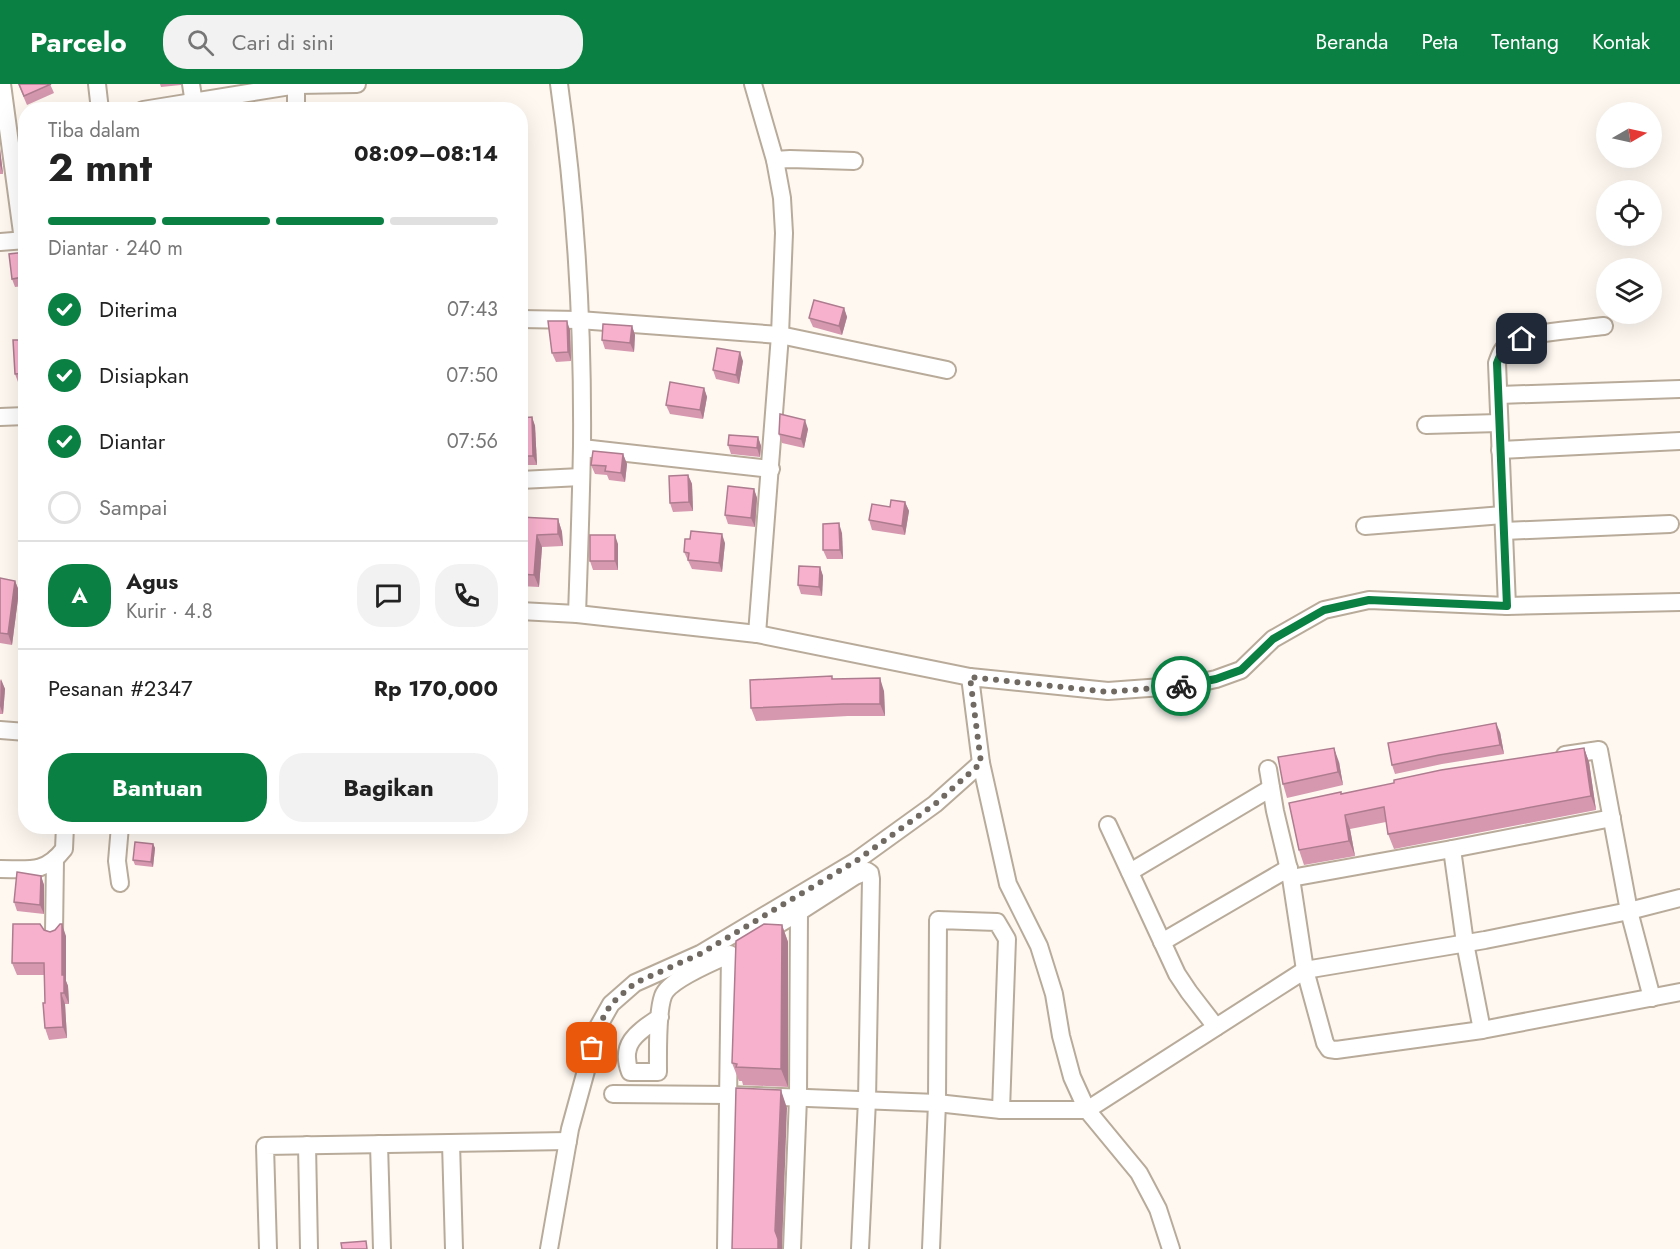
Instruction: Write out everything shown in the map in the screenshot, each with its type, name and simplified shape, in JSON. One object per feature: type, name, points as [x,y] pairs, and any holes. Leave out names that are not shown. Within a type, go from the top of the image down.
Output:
[{"type":"street","points":[[2,84],[12,131],[18,186]]},
{"type":"street","points":[[97,84],[99,102]]},
{"type":"street","points":[[191,84],[193,102]]},
{"type":"street","points":[[213,102],[296,85],[357,84]]},
{"type":"street","points":[[559,84],[569,153],[579,320],[582,448],[577,614]]},
{"type":"street","points":[[753,84],[775,160],[782,198],[783,233],[780,335],[757,634]]},
{"type":"street","points":[[296,85],[296,102]]},
{"type":"street","points":[[775,160],[854,161]]},
{"type":"street","points":[[0,242],[18,240]]},
{"type":"street","points":[[528,319],[579,320],[780,335],[947,370]]},
{"type":"street","points":[[1507,606],[1497,363],[1502,351],[1510,343],[1534,335],[1604,326]]},
{"type":"street","points":[[1499,395],[1680,389]]},
{"type":"street","points":[[0,417],[18,416]]},
{"type":"street","points":[[1426,424],[1499,423]]},
{"type":"street","points":[[1500,450],[1680,441]]},
{"type":"street","points":[[582,448],[771,469]]},
{"type":"street","points":[[528,480],[581,477]]},
{"type":"street","points":[[1365,526],[1504,523],[1670,524]]},
{"type":"street","points":[[528,611],[577,614],[757,634],[970,677],[1108,692],[1189,685],[1216,679],[1241,670],[1273,639],[1324,610],[1369,600],[1507,606],[1680,602]]},
{"type":"street","points":[[970,677],[981,763],[1008,884],[1039,945],[1054,994],[1060,1036],[1072,1077],[1087,1110],[1139,1173],[1158,1209],[1171,1249]]},
{"type":"street","points":[[0,730],[18,731]]},
{"type":"street","points":[[1555,757],[1599,750],[1629,911],[1652,998]]},
{"type":"street","points":[[549,1249],[568,1141],[598,1027],[611,1004],[635,983],[700,954],[856,861],[935,804],[981,763]]},
{"type":"street","points":[[1268,769],[1271,788],[1281,809],[1305,970],[1325,1043],[1329,1049],[1336,1050],[1482,1030],[1680,992]]},
{"type":"street","points":[[1130,872],[1271,788]]},
{"type":"street","points":[[1162,942],[1290,873],[1452,849],[1612,818]]},
{"type":"street","points":[[1108,825],[1177,974],[1216,1027]]},
{"type":"street","points":[[0,869],[35,869],[49,865],[64,849],[64,834]]},
{"type":"street","points":[[119,834],[117,861],[120,883]]},
{"type":"street","points":[[1452,849],[1465,944],[1482,1030]]},
{"type":"street","points":[[54,933],[55,859]]},
{"type":"street","points":[[660,1017],[663,995],[670,986],[730,954],[855,876],[864,872],[870,873],[867,1100],[860,1249]]},
{"type":"street","points":[[613,1094],[729,1095],[937,1103],[1001,1110],[1087,1110],[1305,970],[1465,944],[1629,911],[1680,898]]},
{"type":"street","points":[[792,1249],[798,1098],[799,912]]},
{"type":"street","points":[[931,1249],[937,1103],[938,920],[997,922],[1007,939],[1001,1110]]},
{"type":"street","points":[[726,1249],[730,954]]},
{"type":"street","points":[[268,1249],[265,1146],[568,1141]]},
{"type":"street","points":[[451,1143],[454,1249]]},
{"type":"street","points":[[379,1144],[382,1249]]},
{"type":"street","points":[[307,1145],[309,1249]]},
{"type":"building","points":[[19,84],[51,84],[24,96]]},
{"type":"building","points":[[18,253],[18,278],[12,279],[9,254]]},
{"type":"building","points":[[814,300],[844,308],[839,326],[809,318]]},
{"type":"building","points":[[548,321],[567,321],[568,352],[552,353]]},
{"type":"building","points":[[603,324],[632,326],[630,343],[602,340]]},
{"type":"building","points":[[13,340],[18,340],[18,374],[15,374]]},
{"type":"building","points":[[717,348],[740,352],[736,375],[713,370]]},
{"type":"building","points":[[670,382],[704,388],[700,410],[666,405]]},
{"type":"building","points":[[780,414],[805,420],[801,439],[779,434]]},
{"type":"building","points":[[528,417],[532,417],[533,456],[528,456]]},
{"type":"building","points":[[729,435],[758,437],[757,448],[728,445]]},
{"type":"building","points":[[593,451],[623,454],[621,473],[605,471],[606,466],[591,465]]},
{"type":"building","points":[[688,475],[689,502],[670,503],[669,476]]},
{"type":"building","points":[[728,486],[754,489],[751,518],[725,515]]},
{"type":"building","points":[[891,500],[905,502],[902,526],[869,520],[872,504],[890,507]]},
{"type":"building","points":[[528,517],[558,519],[558,534],[537,535],[534,575],[528,575]]},
{"type":"building","points":[[839,523],[840,550],[823,550],[823,524]]},
{"type":"building","points":[[691,531],[722,534],[719,563],[688,560],[689,553],[684,552],[685,539],[690,539]]},
{"type":"building","points":[[590,535],[615,535],[615,561],[590,561]]},
{"type":"building","points":[[799,566],[820,567],[819,587],[798,585]]},
{"type":"building","points":[[0,578],[15,581],[8,634],[0,633]]},
{"type":"building","points":[[832,676],[832,679],[880,678],[880,704],[751,708],[750,680]]},
{"type":"building","points":[[1496,723],[1500,745],[1392,765],[1388,743]]},
{"type":"building","points":[[1334,748],[1338,772],[1283,784],[1278,757]]},
{"type":"building","points":[[1584,748],[1591,796],[1388,834],[1384,807],[1345,815],[1349,841],[1299,850],[1289,803],[1394,783],[1394,780],[1441,770]]},
{"type":"building","points":[[135,842],[153,844],[151,862],[133,860]]},
{"type":"building","points":[[17,872],[41,876],[40,905],[14,902]]},
{"type":"building","points":[[13,924],[40,924],[44,930],[50,932],[62,924],[63,1027],[45,1028],[44,963],[12,963]]},
{"type":"building","points":[[764,924],[782,925],[781,1069],[736,1067],[737,1064],[732,1063],[736,941]]},
{"type":"building","points":[[736,1088],[781,1090],[775,1231],[778,1249],[732,1249]]},
{"type":"building","points":[[366,1241],[367,1249],[342,1249],[341,1243]]},
{"type":"way so far","points":[[592,1048],[598,1027],[611,1004],[635,983],[700,954],[856,861],[935,804],[981,763],[970,677],[1108,692],[1181,686]]},
{"type":"route","points":[[1181,686],[1216,679],[1241,670],[1273,639],[1324,610],[1369,600],[1507,606],[1497,363],[1502,351],[1510,343],[1522,339]]}]
